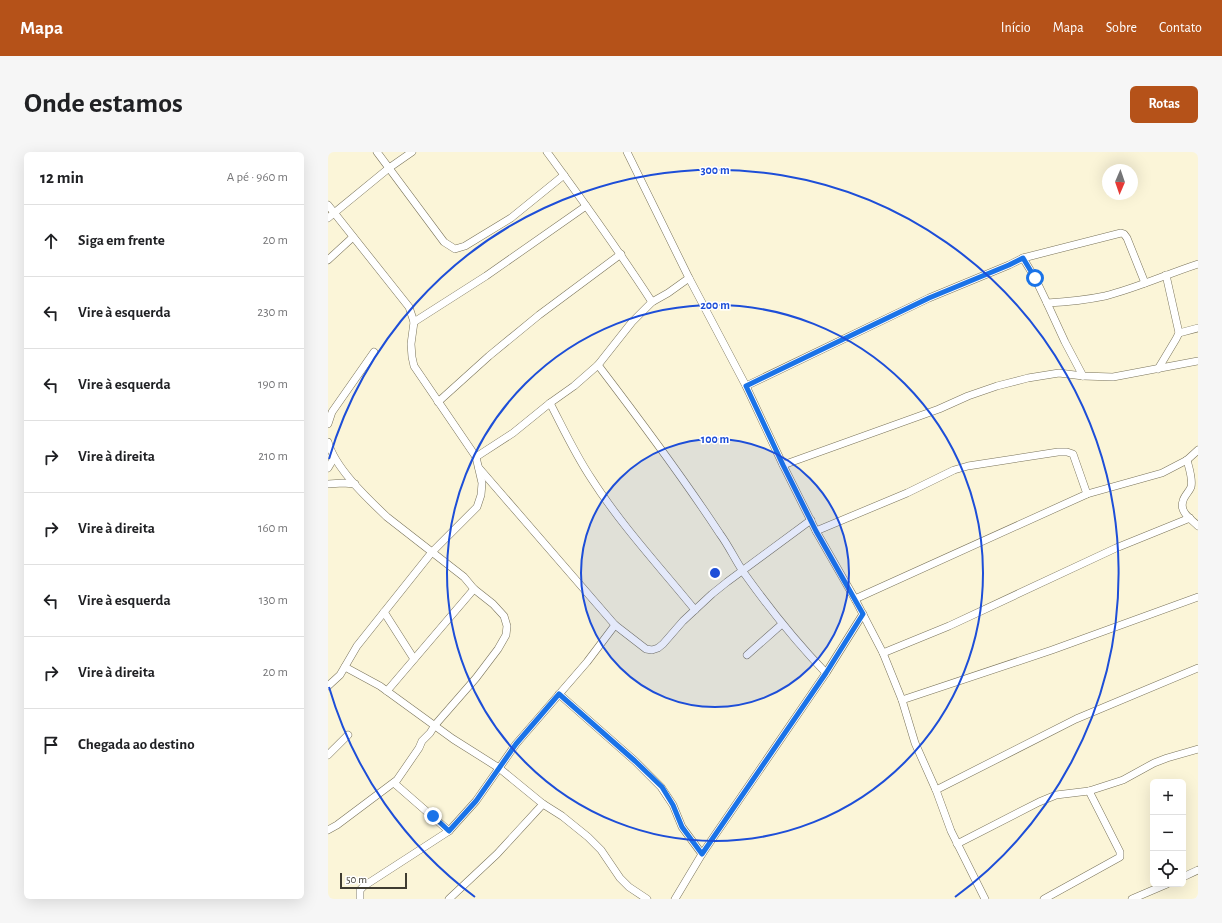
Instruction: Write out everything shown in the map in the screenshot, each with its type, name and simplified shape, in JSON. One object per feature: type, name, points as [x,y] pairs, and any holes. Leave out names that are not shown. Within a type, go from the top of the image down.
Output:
[{"type":"street","points":[[377,152],[444,242],[455,249],[465,246],[511,218],[564,175]]},
{"type":"street","points":[[331,215],[389,168],[412,152]]},
{"type":"street","points":[[547,152],[621,254],[652,302]]},
{"type":"street","points":[[627,152],[689,278],[746,386],[816,531],[855,599],[883,653],[902,700],[915,743],[936,790],[950,831],[985,899]]},
{"type":"street","points":[[328,205],[331,215],[354,238],[409,307],[414,322],[411,350],[414,366],[476,457],[482,483],[481,495],[477,507],[432,552],[357,646],[336,679],[328,686]]},
{"type":"street","points":[[414,322],[486,276],[586,206]]},
{"type":"street","points":[[746,386],[929,298],[1023,258],[1121,233],[1127,238],[1145,283]]},
{"type":"street","points":[[328,260],[354,238]]},
{"type":"street","points":[[438,402],[489,356],[538,315],[621,254]]},
{"type":"street","points":[[1023,258],[1035,278],[1065,342],[1083,376]]},
{"type":"street","points":[[1047,303],[1068,302],[1099,297],[1145,283],[1198,264]]},
{"type":"street","points":[[1158,369],[1179,333],[1166,275]]},
{"type":"street","points":[[476,457],[513,433],[574,386],[598,365],[632,322],[652,302],[673,290],[689,278]]},
{"type":"street","points":[[1179,333],[1198,328]]},
{"type":"street","points":[[328,424],[332,412],[374,352]]},
{"type":"street","points":[[783,465],[997,386],[1041,375],[1059,373],[1083,376],[1113,377],[1143,370],[1158,369],[1198,361]]},
{"type":"street","points":[[598,365],[673,465],[721,534],[743,571],[782,624],[826,673]]},
{"type":"street","points":[[550,403],[576,453],[613,510],[695,610]]},
{"type":"street","points":[[328,442],[330,451],[334,458],[355,484],[387,517],[464,577],[474,589],[493,604],[504,616],[507,626],[506,636],[498,649],[476,678],[422,741],[394,783],[328,830]]},
{"type":"street","points":[[855,599],[1087,494],[1162,473],[1187,460],[1198,450]]},
{"type":"street","points":[[816,531],[907,493],[954,470],[968,466],[1058,452],[1073,454],[1087,494]]},
{"type":"street","points":[[328,468],[334,458]]},
{"type":"street","points":[[1187,460],[1192,482],[1191,487],[1182,503],[1183,512],[1198,526]]},
{"type":"street","points":[[479,467],[615,625],[646,649],[652,650],[663,644],[695,610],[722,586],[811,520]]},
{"type":"street","points":[[328,484],[355,484]]},
{"type":"street","points":[[883,653],[949,626],[1116,548],[1190,518]]},
{"type":"street","points":[[387,691],[474,589]]},
{"type":"street","points":[[902,700],[1052,650],[1198,597]]},
{"type":"street","points":[[384,612],[414,659]]},
{"type":"street","points":[[675,899],[702,854],[826,673],[863,614]]},
{"type":"street","points":[[747,655],[782,624]]},
{"type":"street","points":[[360,899],[360,890],[364,886],[449,831],[476,801],[516,744],[587,662],[615,625]]},
{"type":"street","points":[[345,667],[387,691],[465,748],[499,768],[543,804],[562,816],[588,837],[600,850],[620,878],[629,887],[647,899]]},
{"type":"street","points":[[936,790],[1076,719],[1198,668]]},
{"type":"street","points":[[559,694],[635,761],[662,787],[673,805],[682,827],[702,854]]},
{"type":"street","points":[[328,755],[348,735]]},
{"type":"street","points":[[957,844],[1039,802],[1056,795],[1090,791],[1123,780],[1154,763],[1198,749]]},
{"type":"street","points":[[394,783],[449,831]]},
{"type":"street","points":[[1044,899],[1120,857],[1120,852],[1090,791]]},
{"type":"street","points":[[449,899],[497,854],[543,804]]},
{"type":"street","points":[[1186,876],[1198,870]]},
{"type":"street","points":[[1132,899],[1160,887]]},
{"type":"route","points":[[433,816],[449,831],[476,801],[516,744],[559,694],[635,761],[662,787],[673,805],[682,827],[702,854],[826,673],[863,614],[816,531],[746,386],[929,298],[1023,258],[1035,278]]}]
